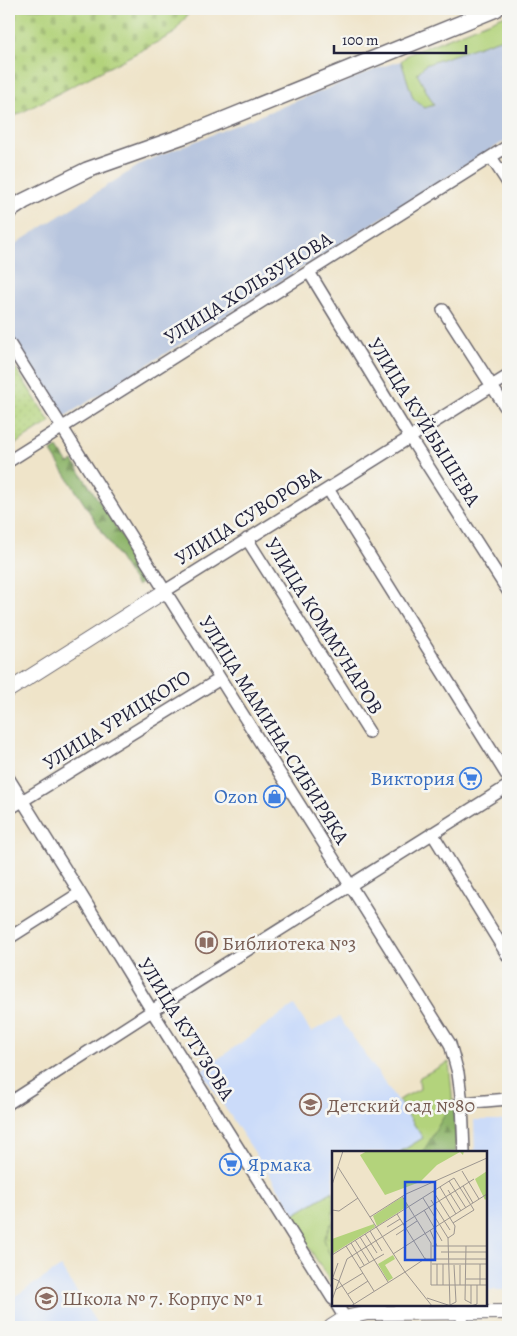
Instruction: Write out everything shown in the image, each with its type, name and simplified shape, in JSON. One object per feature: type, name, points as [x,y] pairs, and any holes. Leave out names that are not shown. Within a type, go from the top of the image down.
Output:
[{"type":"main road","points":[[9,211],[24,201],[87,170],[186,134],[496,9]]},
{"type":"street","name":"УЛИЦА ХОЛЬЗУНОВА","points":[[9,461],[508,146]]},
{"type":"street","points":[[491,157],[508,183]]},
{"type":"street","name":"УЛИЦА КУЙБЫШЕВА","points":[[310,272],[410,438],[508,591]]},
{"type":"street","points":[[443,310],[508,411]]},
{"type":"street","name":"УЛИЦА МАМИНА-СИБИРЯКА","points":[[9,343],[450,1044],[458,1073],[462,1103],[464,1151]]},
{"type":"street","name":"УЛИЦА СУВОРОВА","points":[[9,690],[508,376]]},
{"type":"street","points":[[328,489],[508,777]]},
{"type":"street","name":"УЛИЦА КОММУНАРОВ","points":[[248,540],[369,732]]},
{"type":"street","name":"УЛИЦА УРИЦКОГО","points":[[9,809],[220,679]]},
{"type":"street","name":"УЛИЦА КУТУЗОВА","points":[[9,779],[332,1297]]},
{"type":"street","points":[[9,1103],[508,786]]},
{"type":"street","points":[[432,833],[508,956]]},
{"type":"street","points":[[9,938],[80,892]]},
{"type":"street","points":[[462,1103],[508,1099]]},
{"type":"street","points":[[338,1306],[345,1318]]},
{"type":"street","points":[[462,1327],[463,1308]]},
{"type":"street","points":[[331,1327],[345,1318],[366,1313],[400,1313],[463,1308],[508,1312]]},
{"type":"shaded area","points":[[508,14],[508,139],[62,418],[9,331],[9,248],[146,161],[384,66],[401,61],[409,54]]},
{"type":"shaded area","name":"Детский сад №80","points":[[294,1005],[311,1032],[339,1017],[424,1139],[405,1151],[332,1151],[332,1193],[295,1214],[201,1071]]},
{"type":"shaded area","points":[[474,1120],[508,1120],[508,1290],[487,1290],[487,1151],[475,1151]]},
{"type":"shaded area","name":"Школа № 7. Корпус № 1","points":[[61,1267],[99,1327],[9,1327],[9,1300]]},
{"type":"green space","points":[[9,9],[192,9],[173,34],[9,119]]},
{"type":"green space","points":[[508,14],[508,36],[425,65],[417,74],[434,105],[424,108],[413,98],[401,61],[409,54]]},
{"type":"green space","points":[[9,358],[50,422],[9,448]]},
{"type":"green space","points":[[58,448],[68,464],[73,461],[149,578],[137,586],[51,452]]},
{"type":"green space","points":[[449,1062],[454,1151],[402,1151],[423,1138],[398,1100],[420,1089],[420,1077]]},
{"type":"green space","points":[[454,1099],[456,1151],[424,1151]]},
{"type":"green space","points":[[332,1192],[332,1284],[291,1219],[295,1214]]},
{"type":"green space","points":[[332,1224],[332,1258],[324,1239]]},
{"type":"place","name":"Виктория","points":[[471,778]]},
{"type":"place","name":"Ozon","points":[[274,796]]},
{"type":"place","name":"Библиотека №3","points":[[206,943]]},
{"type":"place","name":"Детский сад №80","points":[[311,1105]]},
{"type":"place","name":"Ярмака","points":[[231,1164]]},
{"type":"place","name":"Школа № 7. Корпус № 1","points":[[46,1298]]}]
